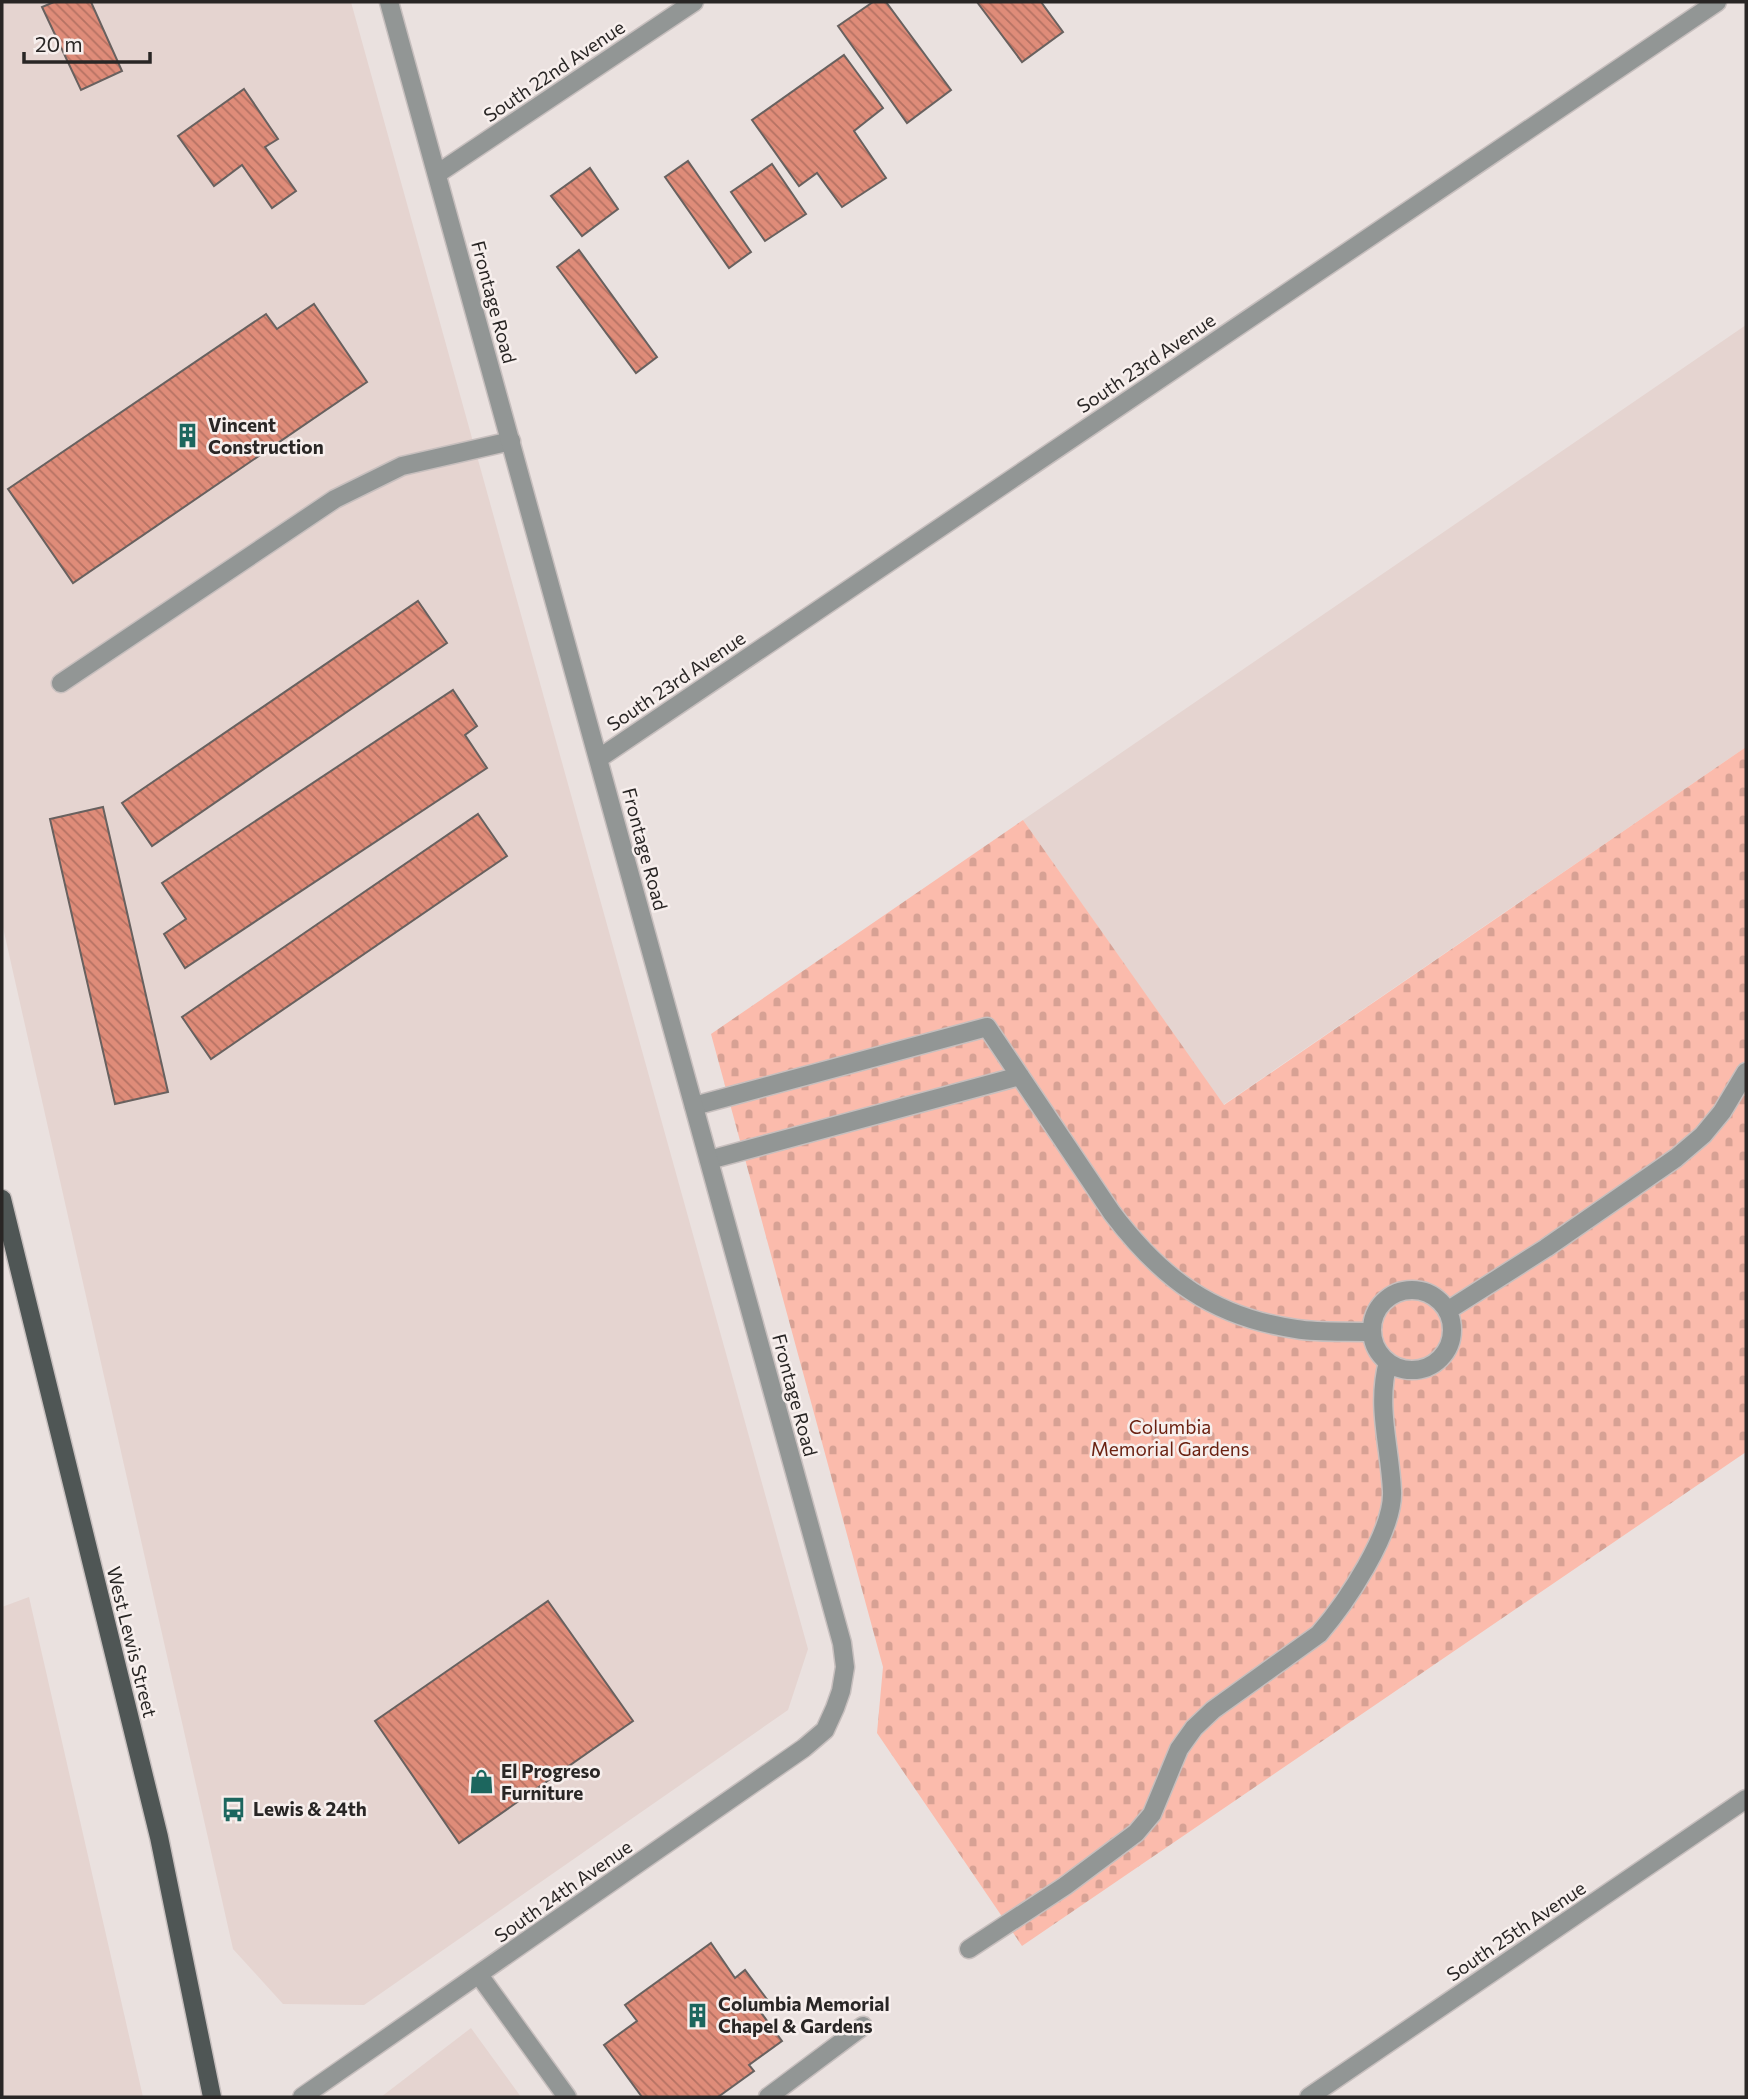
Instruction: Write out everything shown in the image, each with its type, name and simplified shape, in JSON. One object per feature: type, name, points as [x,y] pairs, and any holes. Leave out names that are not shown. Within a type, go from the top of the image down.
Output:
[{"type":"main road","name":"West Lewis Street","points":[[2,1199],[159,1837],[212,2097]]},
{"type":"street","name":"Frontage Road","points":[[389,2],[842,1643],[845,1667],[835,1708]]},
{"type":"street","name":"South 22nd Avenue","points":[[437,174],[694,2]]},
{"type":"street","name":"South 23rd Avenue","points":[[598,759],[1717,2]]},
{"type":"street","points":[[61,682],[335,499],[402,466],[511,441]]},
{"type":"street","points":[[694,1106],[987,1027],[1112,1213],[1134,1241],[1183,1286],[1223,1310],[1258,1322],[1299,1330],[1371,1332]]},
{"type":"street","points":[[1447,1311],[1546,1248],[1676,1158],[1716,1120],[1746,1072]]},
{"type":"street","points":[[709,1160],[1020,1076]]},
{"type":"street","points":[[1410,1289],[1434,1296],[1450,1316],[1452,1328],[1444,1355],[1421,1369],[1406,1370],[1393,1366],[1381,1357],[1371,1332],[1373,1319],[1386,1298],[1410,1289]]},
{"type":"street","points":[[969,1949],[1065,1886],[1136,1833],[1152,1814],[1179,1749],[1194,1728],[1213,1710],[1319,1634],[1333,1618],[1356,1585],[1390,1514],[1392,1494],[1382,1400],[1383,1380],[1388,1362]]},
{"type":"street","name":"South 24th Avenue","points":[[302,2097],[804,1748],[825,1730],[835,1708]]},
{"type":"street","name":"South 25th Avenue","points":[[1309,2097],[1746,1799]]},
{"type":"street","points":[[479,1975],[567,2097]]},
{"type":"street","points":[[768,2097],[863,2026]]},
{"type":"shaded area","points":[[2,2],[351,2],[808,1649],[788,1710],[364,2005],[283,2004],[233,1949],[2,923]]},
{"type":"shaded area","points":[[1746,325],[1746,747],[1223,1105],[1023,820]]},
{"type":"shaded area","points":[[29,1597],[143,2097],[2,2097],[2,1607]]},
{"type":"shaded area","points":[[471,2028],[521,2097],[381,2097]]},
{"type":"green space","name":"Columbia Memorial Gardens","points":[[1746,747],[1746,1452],[1022,1946],[877,1733],[883,1667],[711,1034],[1023,820],[1224,1105]]},
{"type":"building","points":[[54,2],[91,2],[122,71],[81,90],[42,7]]},
{"type":"building","points":[[873,2],[886,2],[951,90],[907,123],[838,26]]},
{"type":"building","points":[[977,2],[1041,2],[1063,32],[1022,62]]},
{"type":"building","points":[[844,55],[883,108],[854,131],[886,178],[842,207],[817,173],[799,186],[752,120]]},
{"type":"building","points":[[244,89],[278,139],[265,147],[296,191],[272,208],[242,165],[214,186],[178,136]]},
{"type":"building","points":[[688,161],[751,252],[729,268],[665,177]]},
{"type":"building","points":[[772,164],[806,214],[765,241],[731,192]]},
{"type":"building","points":[[590,168],[618,209],[582,236],[551,196]]},
{"type":"building","points":[[579,250],[657,357],[636,373],[557,267]]},
{"type":"building","name":"Vincent Construction","points":[[314,304],[367,382],[73,583],[8,489],[266,314],[277,329]]},
{"type":"building","points":[[418,601],[447,643],[152,846],[122,803]]},
{"type":"building","points":[[453,690],[477,726],[465,735],[487,768],[185,968],[164,934],[186,919],[162,883]]},
{"type":"building","points":[[103,807],[168,1092],[115,1104],[50,819]]},
{"type":"building","points":[[478,814],[507,856],[211,1059],[182,1017]]},
{"type":"building","name":"El Progreso Furniture","points":[[548,1601],[633,1721],[459,1843],[375,1721]]},
{"type":"building","name":"Columbia Memorial Chapel & Gardens","points":[[711,1943],[735,1978],[745,1970],[769,2002],[759,2010],[782,2041],[749,2065],[754,2071],[718,2097],[642,2097],[604,2045],[637,2021],[625,2005]]},
{"type":"place","name":"Vincent Construction","points":[[188,436]]},
{"type":"place","name":"El Progreso Furniture","points":[[481,1782]]},
{"type":"place","name":"Lewis & 24th","points":[[233,1809]]},
{"type":"place","name":"Columbia Memorial Chapel & Gardens","points":[[698,2015]]}]
